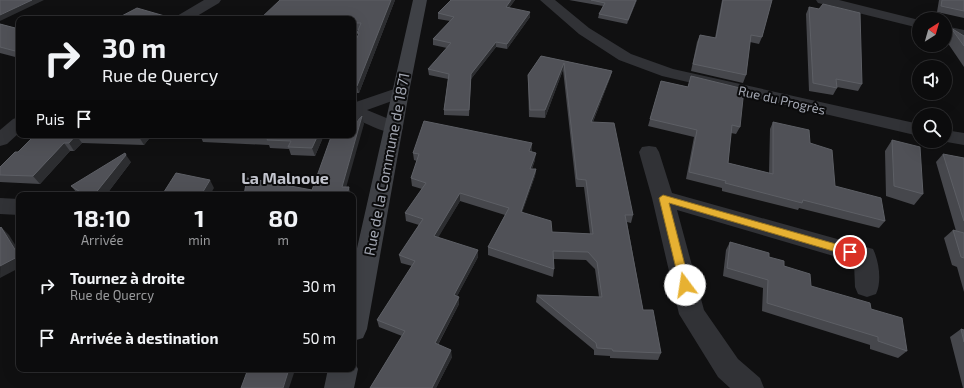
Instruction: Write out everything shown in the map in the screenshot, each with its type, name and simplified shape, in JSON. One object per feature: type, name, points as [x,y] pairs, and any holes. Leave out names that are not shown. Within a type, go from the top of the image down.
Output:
[{"type":"street","points":[[187,16],[214,0]]},
{"type":"street","name":"Rue de la Commune de 1871","points":[[356,314],[400,92],[420,0]]},
{"type":"street","name":"Rue du Progrès","points":[[547,0],[584,31],[626,57],[668,73],[912,128]]},
{"type":"street","points":[[823,0],[850,3],[912,22]]},
{"type":"street","points":[[952,32],[964,35]]},
{"type":"street","points":[[356,109],[400,92]]},
{"type":"street","points":[[356,111],[394,128]]},
{"type":"street","points":[[0,140],[16,126]]},
{"type":"street","points":[[952,137],[964,139]]},
{"type":"street","points":[[649,152],[663,198],[692,314],[728,368],[750,388]]},
{"type":"street","points":[[663,198],[865,256],[867,287]]},
{"type":"street","points":[[0,206],[16,207]]},
{"type":"street","points":[[339,388],[342,372]]},
{"type":"building","points":[[0,0],[32,0],[0,15]]},
{"type":"building","points":[[280,0],[391,0],[357,86],[356,40],[361,23],[356,23],[356,16],[263,16]]},
{"type":"building","points":[[451,0],[511,0],[506,7],[530,12],[507,44],[496,42],[471,74],[469,110],[444,110],[449,74],[428,69],[451,43],[433,39],[454,17],[438,13]]},
{"type":"building","points":[[591,0],[636,0],[628,20],[599,14],[605,3]]},
{"type":"building","points":[[723,0],[772,0],[762,37],[751,35],[746,75],[693,64],[700,35],[716,38]]},
{"type":"building","points":[[942,0],[964,0],[964,11],[941,6]]},
{"type":"building","points":[[823,4],[860,13],[862,84],[836,79],[837,88],[813,83],[809,7],[819,9]]},
{"type":"building","points":[[137,8],[165,16],[122,16]]},
{"type":"building","points":[[0,24],[16,28],[16,51],[0,47]]},
{"type":"building","points":[[952,29],[952,29],[964,36],[964,46]]},
{"type":"building","points":[[541,56],[612,71],[591,122],[614,123],[633,215],[625,215],[643,310],[653,310],[661,353],[613,351],[612,349],[597,348],[596,343],[537,295],[602,297],[597,262],[588,252],[553,251],[554,269],[488,247],[509,208],[460,193],[434,236],[478,250],[454,295],[459,297],[435,343],[451,350],[432,388],[370,388],[405,331],[377,320],[415,261],[399,255],[423,219],[405,213],[426,183],[411,178],[419,154],[413,153],[424,121],[532,143],[529,151],[536,153],[530,169],[536,169],[521,212],[551,221],[552,232],[593,234],[586,180],[577,179],[564,63],[545,110],[530,110],[528,75]]},
{"type":"building","points":[[691,76],[744,89],[740,127],[732,125],[728,163],[773,174],[773,122],[809,130],[810,143],[832,150],[835,186],[881,198],[885,221],[803,200],[802,203],[689,172],[697,130],[650,119],[661,81],[688,87]]},
{"type":"building","points":[[362,116],[356,137],[356,123]]},
{"type":"building","points":[[32,138],[73,138],[69,143],[64,143],[33,176],[0,175],[0,167],[15,152],[18,152]]},
{"type":"building","points":[[268,138],[317,138],[312,148],[288,147],[291,141],[267,140]]},
{"type":"building","points":[[331,138],[356,138],[342,187],[349,187],[348,192],[245,192],[247,178],[312,190]]},
{"type":"building","points":[[892,140],[912,145],[912,148],[920,148],[923,194],[894,186]]},
{"type":"building","points":[[125,153],[126,155],[96,192],[80,192],[71,186]]},
{"type":"building","points":[[943,154],[964,158],[964,221]]},
{"type":"building","points":[[176,173],[210,180],[203,192],[164,192]]},
{"type":"building","points":[[1,227],[16,251],[16,258],[0,266]]},
{"type":"building","points":[[953,230],[964,233],[964,258],[961,257]]},
{"type":"building","points":[[730,242],[769,253],[769,257],[784,261],[784,266],[810,274],[811,286],[870,303],[871,309],[902,318],[907,351],[878,341],[878,337],[767,303],[768,280],[727,268]]},
{"type":"building","points":[[961,329],[964,330],[964,342]]},
{"type":"building","points":[[247,372],[288,372],[283,388],[241,388]]},
{"type":"district","name":"La Malnoue","points":[[285,177]]},
{"type":"route","points":[[685,285],[663,198],[850,252]]}]
